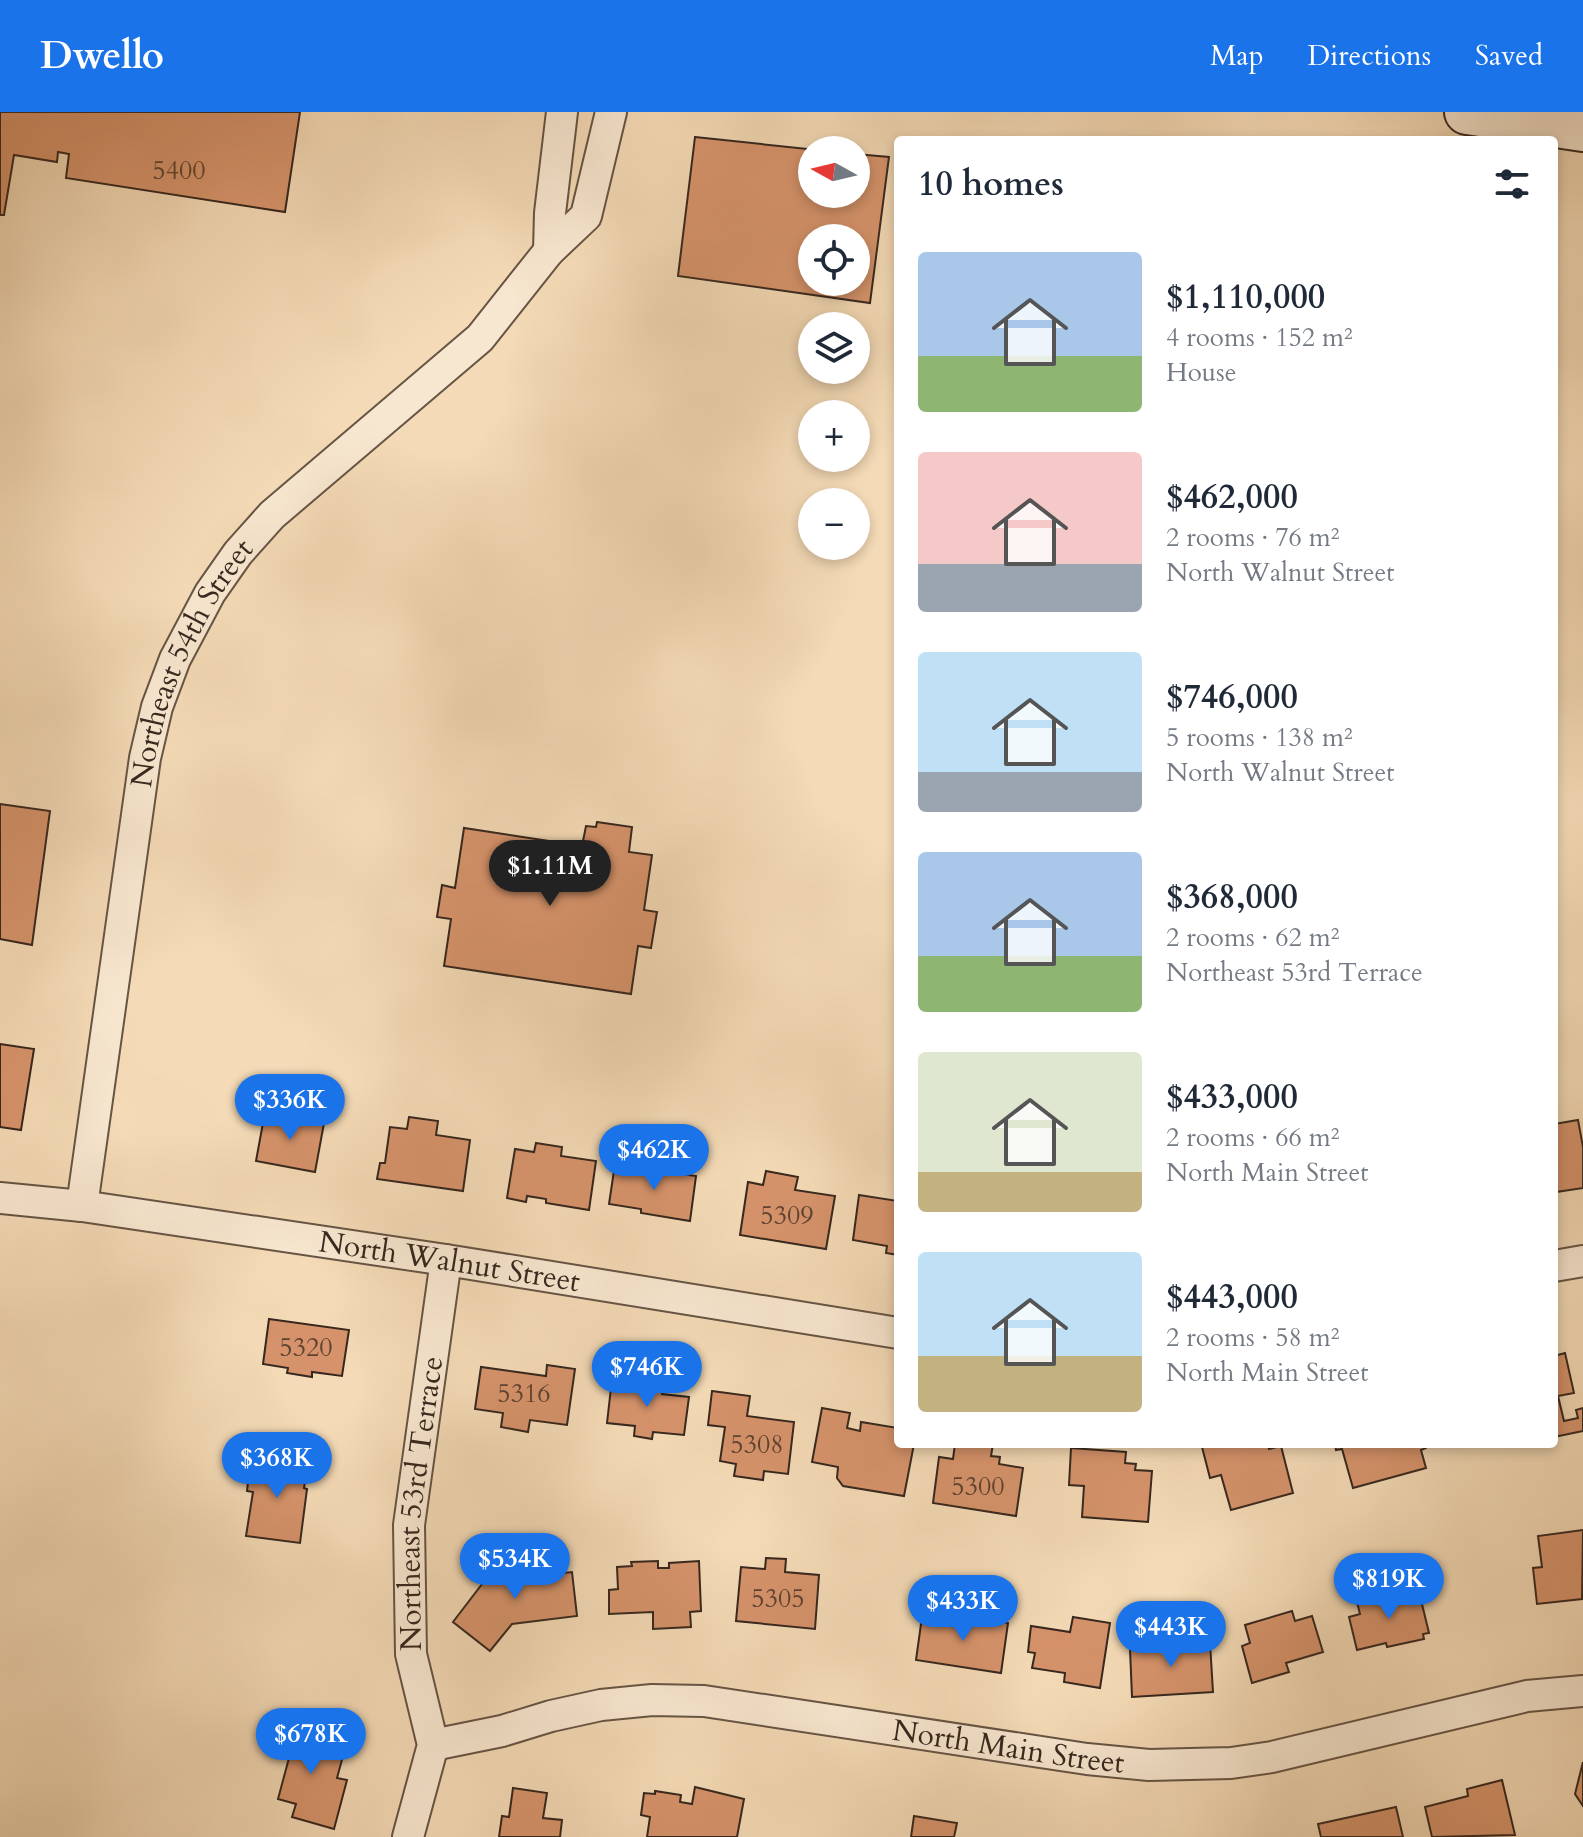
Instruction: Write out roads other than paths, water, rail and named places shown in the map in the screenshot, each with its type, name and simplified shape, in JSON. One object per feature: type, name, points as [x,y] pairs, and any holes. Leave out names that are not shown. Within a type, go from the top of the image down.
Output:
[{"type":"main road","points":[[1467,112],[1583,129]]},
{"type":"street","points":[[549,251],[550,213],[562,112]]},
{"type":"street","name":"Northeast 54th Street","points":[[82,1206],[145,758],[157,707],[175,659],[210,593],[238,553],[272,515],[480,338],[549,251],[586,216],[611,112]]},
{"type":"street","name":"North Walnut Street","points":[[0,1198],[82,1206],[446,1260],[894,1332]]},
{"type":"street","name":"Northeast 53rd Terrace","points":[[433,1745],[411,1654],[409,1525],[446,1260]]},
{"type":"street","points":[[1558,1265],[1583,1261]]},
{"type":"street","name":"North Main Street","points":[[433,1745],[601,1705],[652,1700],[704,1701],[1087,1759],[1190,1765],[1272,1757],[1527,1696],[1583,1691]]},
{"type":"street","points":[[408,1837],[433,1745]]}]
